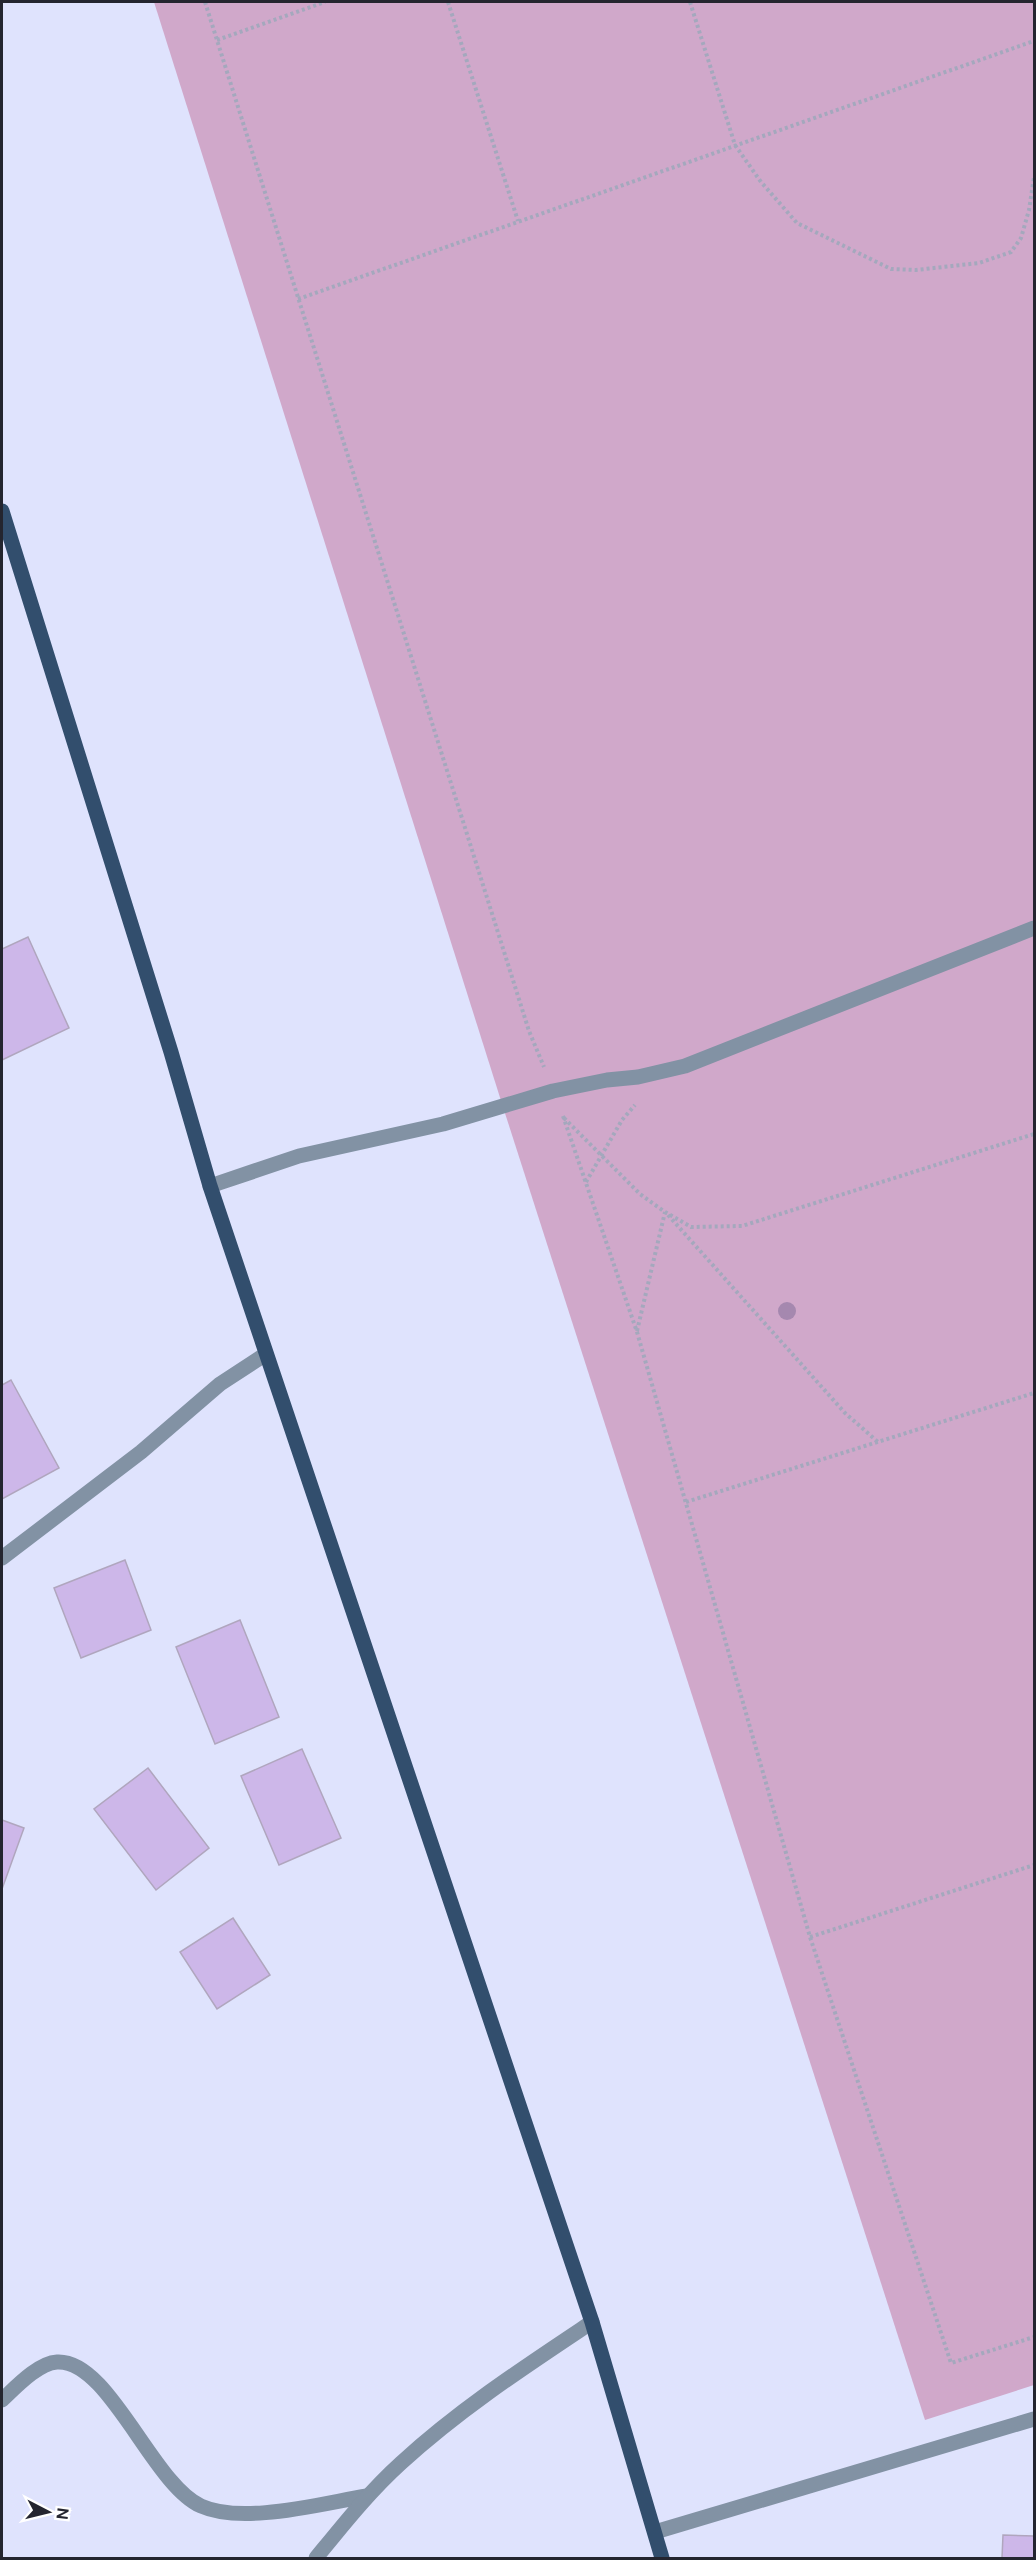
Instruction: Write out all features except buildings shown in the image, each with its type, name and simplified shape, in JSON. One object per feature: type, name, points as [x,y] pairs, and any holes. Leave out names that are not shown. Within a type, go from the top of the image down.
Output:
[{"type":"main road","points":[[2,511],[168,1040],[210,1185],[592,2322],[662,2559]]},
{"type":"street","points":[[210,1185],[299,1156],[443,1124],[553,1091],[607,1080],[638,1077],[685,1066],[1035,928]]},
{"type":"street","points":[[2,1558],[157,1439],[220,1384],[266,1354]]},
{"type":"street","points":[[316,2559],[367,2496],[401,2463],[485,2394],[592,2322]]},
{"type":"street","points":[[2,2400],[31,2374],[55,2362],[74,2364],[94,2378],[173,2483],[200,2506],[226,2512],[265,2513],[367,2496]]},
{"type":"street","points":[[655,2532],[1035,2420]]},
{"type":"path","points":[[205,2],[529,1031],[564,1118],[637,1332],[810,1937],[951,2364],[1035,2337]]},
{"type":"path","points":[[217,39],[325,2]]},
{"type":"path","points":[[448,2],[518,221]]},
{"type":"path","points":[[690,2],[735,145],[761,182],[796,223],[891,269],[916,270],[979,263],[1011,252],[1021,238],[1035,177]]},
{"type":"path","points":[[298,299],[1035,40]]},
{"type":"path","points":[[586,1182],[622,1120],[637,1102]]},
{"type":"path","points":[[564,1118],[640,1194],[665,1212],[692,1227],[742,1226],[1035,1134]]},
{"type":"path","points":[[637,1332],[665,1212]]},
{"type":"path","points":[[665,1212],[845,1413],[879,1442]]},
{"type":"path","points":[[686,1502],[1035,1393]]},
{"type":"path","points":[[810,1937],[1035,1865]]},
{"type":"shaded area","points":[[154,2],[1034,2],[1034,2385],[925,2420],[503,1107]]}]
